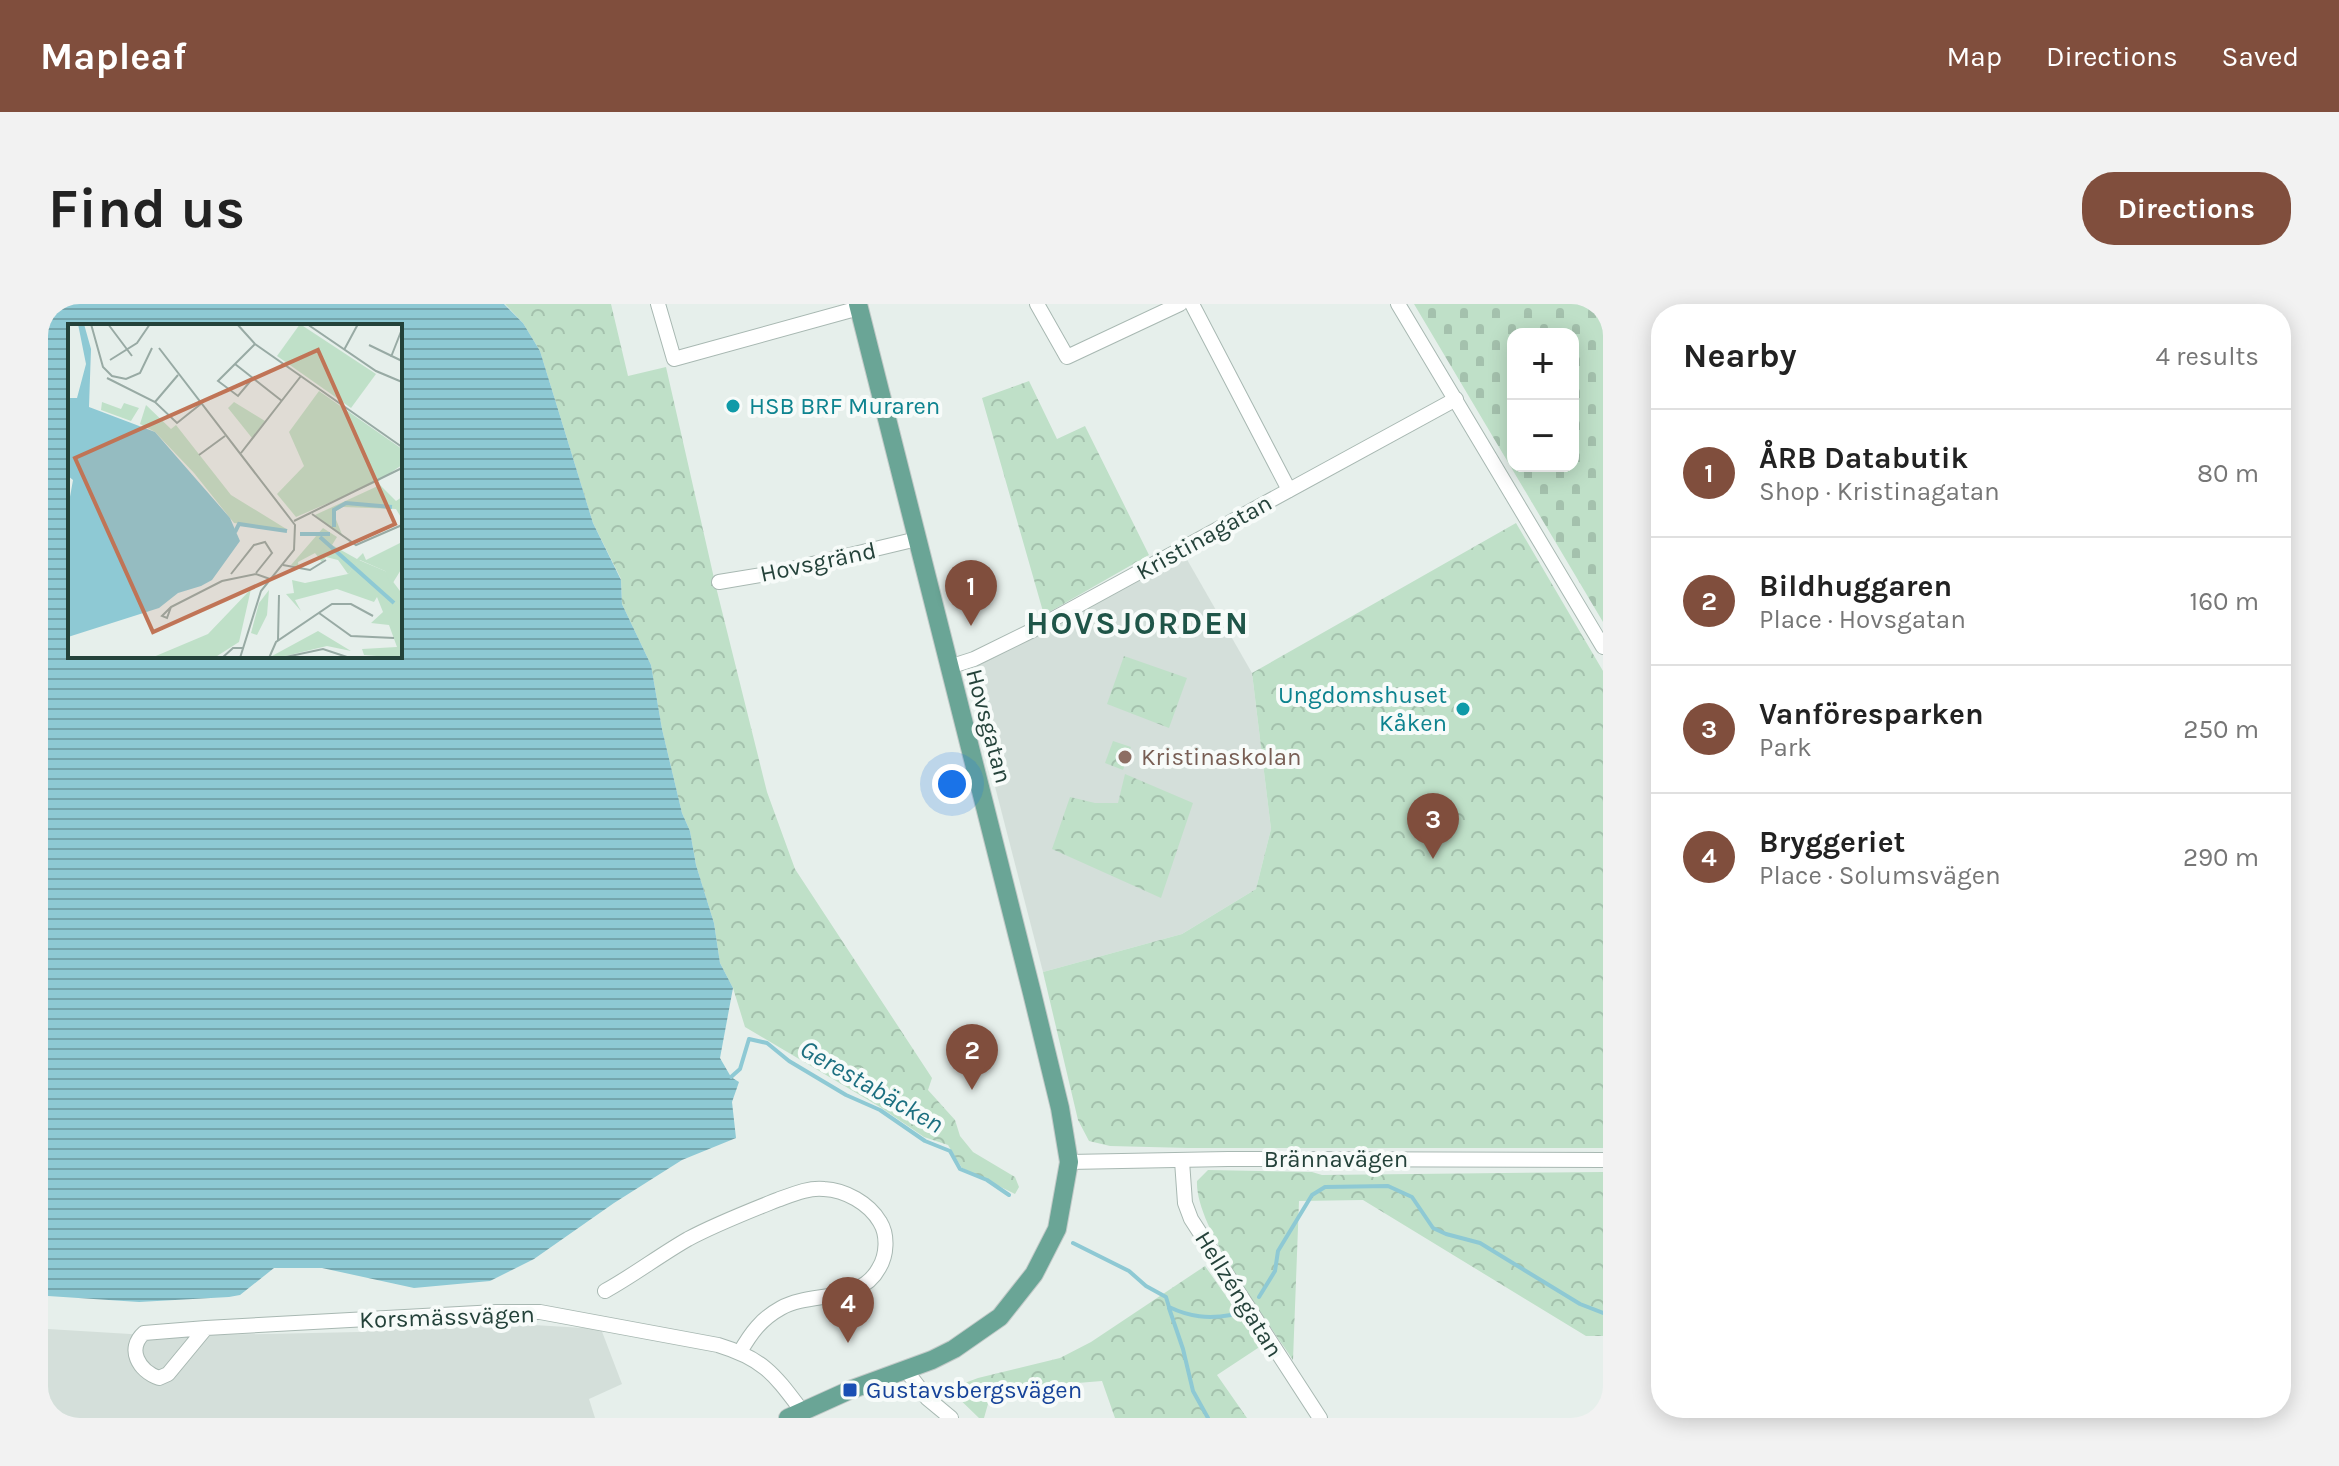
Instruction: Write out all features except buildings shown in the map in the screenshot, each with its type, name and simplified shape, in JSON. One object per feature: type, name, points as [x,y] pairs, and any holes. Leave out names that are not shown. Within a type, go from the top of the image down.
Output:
[{"type":"main road","name":"Hovsgatan","points":[[858,306],[1047,1055],[1069,1162]]},
{"type":"main road","points":[[795,1414],[954,1349],[1000,1317],[1034,1274],[1057,1229],[1069,1162]]},
{"type":"street","points":[[658,304],[674,359],[858,306]]},
{"type":"street","points":[[1037,304],[1067,357],[1180,304]]},
{"type":"street","points":[[1192,304],[1289,490]]},
{"type":"street","points":[[1398,304],[1603,647]]},
{"type":"street","name":"Kristinagatan","points":[[949,667],[974,659],[1033,630],[1456,399]]},
{"type":"street","name":"Hovsgränd","points":[[719,582],[779,572],[917,539]]},
{"type":"street","name":"Brännavägen","points":[[1069,1162],[1603,1160]]},
{"type":"street","name":"Hellzéngatan","points":[[1182,1161],[1185,1203],[1191,1219],[1320,1418]]},
{"type":"street","points":[[605,1291],[686,1240],[736,1216],[797,1193],[821,1188],[840,1191],[865,1205],[882,1224],[885,1237],[885,1253],[874,1276],[850,1291],[798,1301],[780,1308],[757,1325],[740,1352]]},
{"type":"street","name":"Korsmässvägen","points":[[206,1328],[168,1374],[159,1378],[151,1375],[135,1356],[135,1346],[144,1333],[206,1328],[519,1311],[621,1326],[740,1352],[765,1366],[795,1414]]},
{"type":"street","points":[[905,1369],[927,1398],[951,1418]]},
{"type":"shaded area","name":"Kristinaskolan","points":[[1185,556],[1252,673],[1271,829],[1256,889],[1182,934],[1043,972],[969,686],[970,670]]},
{"type":"shaded area","points":[[483,1322],[601,1329],[622,1384],[589,1399],[595,1418],[48,1418],[48,1329],[163,1336],[359,1332]]},
{"type":"green space","points":[[505,304],[611,304],[628,376],[666,367],[767,792],[795,869],[932,1078],[928,1090],[955,1120],[960,1136],[973,1152],[1015,1177],[1019,1187],[1015,1194],[962,1168],[948,1145],[924,1137],[880,1107],[745,1027],[733,988],[720,963],[714,923],[696,865],[690,831],[682,813],[662,729],[651,665],[622,604],[621,579],[593,523],[540,351],[523,323]]},
{"type":"green space","points":[[1414,304],[1603,304],[1603,622],[1514,472],[1579,472],[1579,328],[1507,328],[1507,460]]},
{"type":"green space","points":[[1029,381],[1057,439],[1085,426],[1149,555],[1044,615],[982,398]]},
{"type":"green space","points":[[1516,523],[1603,671],[1603,1148],[1188,1148],[1110,1146],[1089,1141],[1078,1120],[1043,972],[1182,934],[1256,889],[1271,829],[1252,673]]},
{"type":"green space","points":[[1124,656],[1187,678],[1169,728],[1107,704]]},
{"type":"green space","points":[[1113,741],[1131,747],[1123,770],[1105,763]]},
{"type":"green space","points":[[1125,774],[1193,803],[1161,898],[1052,849],[1070,797],[1095,803],[1118,803]]},
{"type":"green space","points":[[1208,1170],[1312,1172],[1322,1175],[1603,1172],[1603,1336],[1586,1336],[1363,1200],[1299,1201],[1293,1360],[1234,1272],[1207,1223],[1199,1200],[1197,1181]]},
{"type":"green space","points":[[1205,1266],[1261,1346],[1217,1375],[1247,1418],[1115,1418],[1102,1381],[992,1390],[984,1418],[979,1418],[949,1389],[978,1378],[1060,1358],[1091,1342]]},
{"type":"water","points":[[48,304],[504,304],[523,323],[540,351],[593,523],[621,580],[622,604],[651,665],[662,729],[682,813],[690,831],[696,865],[714,923],[720,963],[733,988],[720,1058],[731,1077],[739,1082],[732,1102],[736,1138],[682,1160],[534,1259],[490,1281],[414,1288],[322,1268],[274,1268],[240,1295],[139,1302],[48,1296]]},
{"type":"waterway","name":"Gerestabäcken","points":[[731,1077],[740,1069],[749,1039],[767,1043],[789,1061],[846,1095],[880,1110],[925,1141],[950,1151],[960,1169],[987,1180],[1009,1195]]},
{"type":"waterway","points":[[1259,1297],[1275,1271],[1278,1251],[1312,1195],[1325,1187],[1388,1186],[1412,1197],[1433,1228],[1480,1243],[1580,1304],[1603,1313]]},
{"type":"waterway","points":[[1073,1243],[1129,1271],[1146,1286],[1166,1297],[1169,1307],[1199,1316],[1231,1315]]},
{"type":"waterway","points":[[1169,1308],[1193,1391],[1208,1418]]},
{"type":"place","name":"HSB BRF Muraren","points":[[733,406]]},
{"type":"place","name":"ÅRB Databutik","points":[[971,626]]},
{"type":"place","name":"Ungdomshuset Kåken","points":[[1463,709]]},
{"type":"place","name":"Kristinaskolan","points":[[1125,757]]},
{"type":"place","name":"Vanföresparken","points":[[1433,859]]},
{"type":"place","name":"Bildhuggaren","points":[[972,1090]]},
{"type":"place","name":"Bryggeriet","points":[[848,1343]]},
{"type":"place","name":"Gustavsbergsvägen","points":[[850,1390]]},
{"type":"district","name":"HOVSJORDEN","points":[[1138,623]]}]
